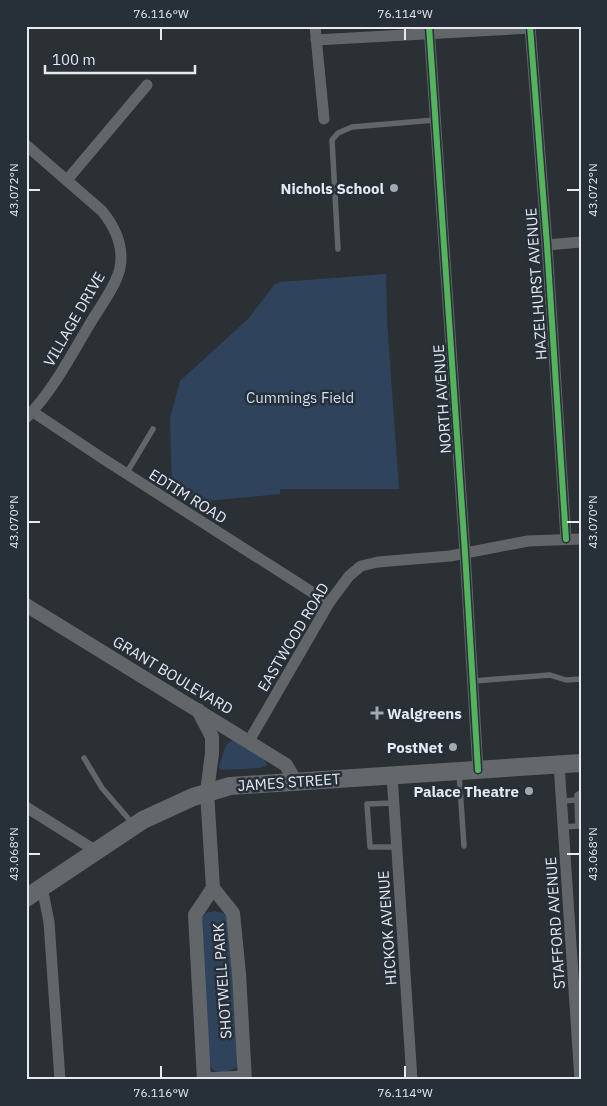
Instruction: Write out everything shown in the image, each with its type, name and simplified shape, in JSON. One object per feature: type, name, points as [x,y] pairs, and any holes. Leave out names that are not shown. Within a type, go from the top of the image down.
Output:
[{"type":"main road","name":"JAMES STREET","points":[[26,898],[134,825],[206,792],[230,786],[581,763]]},
{"type":"street","points":[[315,26],[324,119]]},
{"type":"street","points":[[316,40],[429,30],[530,27]]},
{"type":"street","name":"HAZELHURST AVENUE","points":[[530,27],[547,244],[566,539]]},
{"type":"street","name":"NORTH AVENUE","points":[[429,30],[466,553],[478,770]]},
{"type":"street","points":[[67,180],[147,85]]},
{"type":"street","name":"VILLAGE DRIVE","points":[[26,145],[102,212],[116,231],[121,258],[120,269],[107,296],[56,379],[29,415]]},
{"type":"street","points":[[547,244],[581,242]]},
{"type":"street","name":"EDTIM ROAD","points":[[29,415],[126,474],[329,603]]},
{"type":"street","name":"EASTWOOD ROAD","points":[[249,740],[329,603],[349,576],[361,566],[378,562],[450,556],[528,541],[581,538]]},
{"type":"street","name":"GRANT BOULEVARD","points":[[26,605],[249,740],[286,765],[295,781]]},
{"type":"street","points":[[198,710],[212,737],[212,754],[206,792],[213,888]]},
{"type":"street","points":[[212,754],[219,744],[234,731]]},
{"type":"street","name":"STAFFORD AVENUE","points":[[560,764],[580,1080]]},
{"type":"street","name":"HICKOK AVENUE","points":[[392,775],[412,1080]]},
{"type":"street","points":[[26,807],[96,851]]},
{"type":"street","points":[[42,887],[49,922],[60,1080]]},
{"type":"street","name":"SHOTWELL PARK","points":[[204,1079],[195,915],[213,888],[234,913],[245,1078]]},
{"type":"street","points":[[204,1079],[245,1078]]},
{"type":"lane","points":[[338,249],[332,140],[338,133],[352,127],[435,120]]},
{"type":"lane","points":[[126,474],[154,429]]},
{"type":"lane","points":[[473,681],[550,675],[566,680],[581,680]]},
{"type":"lane","points":[[84,758],[102,788],[134,825]]},
{"type":"lane","points":[[459,771],[464,846]]},
{"type":"lane","points":[[564,827],[580,827],[576,800],[577,794],[581,793]]},
{"type":"lane","points":[[562,801],[576,800]]},
{"type":"lane","points":[[394,803],[367,804],[369,838],[370,846],[397,846]]},
{"type":"green space","name":"Cummings Field","points":[[386,274],[387,321],[399,489],[280,489],[280,494],[195,502],[172,487],[170,418],[180,381],[248,319],[274,285],[280,282]]},
{"type":"green space","points":[[233,740],[264,759],[267,765],[260,768],[220,770],[219,767],[226,745]]},
{"type":"green space","points":[[214,911],[228,916],[238,1062],[237,1067],[224,1073],[214,1071],[208,1064],[202,917],[206,913]]},
{"type":"cycle path","points":[[429,26],[478,770]]},
{"type":"cycle path","points":[[530,26],[547,245],[566,539]]},
{"type":"place","name":"Nichols School","points":[[394,188]]},
{"type":"place","name":"Walgreens","points":[[377,713]]},
{"type":"place","name":"PostNet","points":[[453,747]]},
{"type":"place","name":"Palace Theatre","points":[[529,791]]}]
